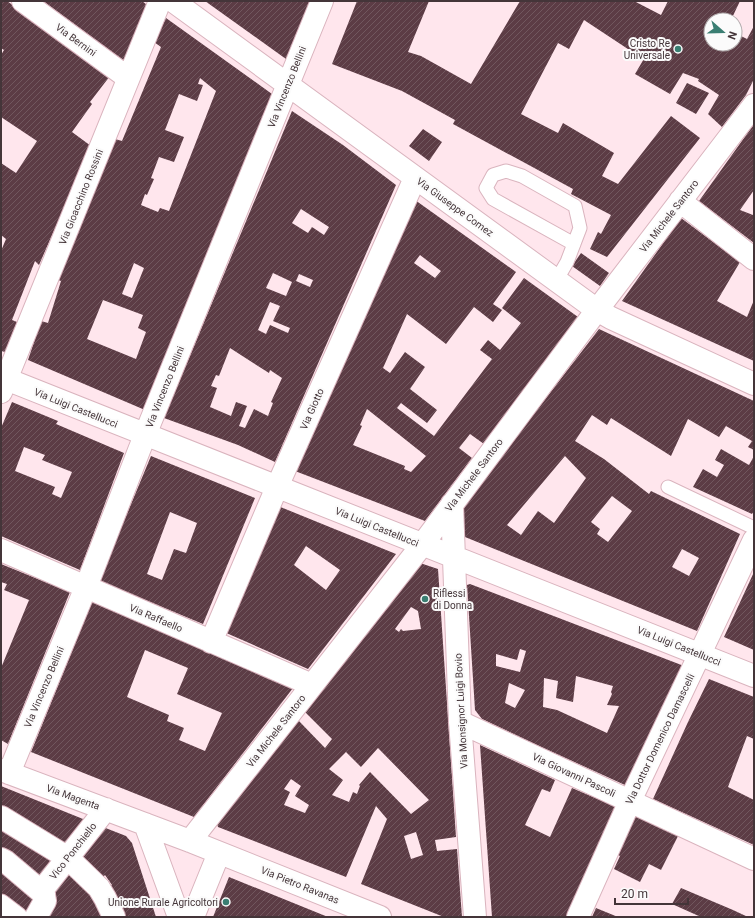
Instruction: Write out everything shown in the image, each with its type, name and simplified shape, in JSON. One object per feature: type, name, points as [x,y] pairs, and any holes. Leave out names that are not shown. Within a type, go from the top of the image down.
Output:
[{"type":"street","name":"Via Bernini","points":[[23,1],[128,78]]},
{"type":"street","name":"Via Gioacchino Rossini","points":[[3,383],[160,1]]},
{"type":"street","name":"Via Giuseppe Comez","points":[[173,1],[597,310],[611,318],[754,384]]},
{"type":"street","name":"Via Vincenzo Bellini","points":[[5,771],[86,587],[145,435],[322,1]]},
{"type":"street","name":"Via Michele Santoro","points":[[190,841],[422,545],[597,310],[754,105]]},
{"type":"street","name":"Via Giotto","points":[[211,642],[277,487],[415,178]]},
{"type":"street","points":[[680,202],[754,259]]},
{"type":"street","name":"Via Luigi Castellucci","points":[[3,383],[145,435],[754,676]]},
{"type":"street","name":"Via Monsignor Luigi Bovio","points":[[452,504],[460,722],[475,917]]},
{"type":"street","name":"Via Dottor Domenico Damascelli","points":[[578,917],[630,801],[754,540]]},
{"type":"street","name":"Via Raffaello","points":[[1,550],[312,685]]},
{"type":"street","name":"Via Giovanni Pascoli","points":[[460,722],[754,859]]},
{"type":"street","name":"Via Magenta","points":[[5,771],[190,841]]},
{"type":"street","name":"Vico Ponchiello","points":[[44,894],[43,889],[106,809]]},
{"type":"street","points":[[1,817],[68,858],[99,888],[114,917]]},
{"type":"street","points":[[145,824],[179,917]]},
{"type":"street","name":"Via Pietro Ravanas","points":[[190,841],[380,917]]},
{"type":"street","points":[[193,917],[220,853]]},
{"type":"street","points":[[1,859],[44,894],[45,901],[36,917]]},
{"type":"street","points":[[1,904],[18,917]]},
{"type":"lane","points":[[556,281],[567,262],[574,244],[580,228],[575,206],[522,176],[506,171],[493,175],[486,188],[493,199],[574,244]]},
{"type":"lane","points":[[668,487],[754,528]]},
{"type":"building","points":[[1,1],[7,1],[110,76],[90,102],[92,104],[72,132],[91,146],[39,265],[35,261],[12,320],[17,322],[5,352],[1,351],[1,251],[6,239],[1,235],[1,163],[16,173],[37,141],[1,117],[1,55],[4,50],[1,48]]},
{"type":"building","points":[[43,1],[142,1],[147,5],[124,61]]},
{"type":"building","points":[[205,1],[310,1],[286,59]]},
{"type":"building","points":[[357,1],[429,1],[408,52],[421,56],[471,84],[520,1],[634,1],[661,15],[668,1],[740,1],[735,12],[703,12],[703,52],[743,52],[743,37],[747,39],[754,26],[754,79],[746,95],[722,127],[708,114],[719,95],[698,81],[699,79],[683,73],[670,94],[635,74],[645,57],[638,53],[637,55],[584,20],[569,49],[558,43],[521,114],[558,133],[563,123],[614,153],[602,176],[618,184],[671,116],[700,138],[607,257],[590,249],[598,232],[601,234],[611,215],[571,194],[573,189],[453,124],[455,120],[402,91],[332,64]]},
{"type":"building","points":[[166,18],[272,94],[145,410],[28,360],[41,321],[48,323],[61,281],[58,280],[115,139],[122,141],[161,47],[154,42]],"holes":[[[200,78],[216,91],[169,211],[160,208],[158,212],[141,205],[145,194],[147,195],[154,179],[151,178],[159,157],[174,162],[184,137],[165,130],[179,94],[197,101],[203,85],[198,84]],[[134,263],[144,268],[132,298],[122,294]],[[103,300],[143,315],[138,328],[146,332],[136,359],[87,339]]]},
{"type":"building","points":[[687,83],[709,93],[696,114],[676,103]]},
{"type":"building","points":[[292,111],[343,145],[396,185],[275,462],[238,445],[164,418]],"holes":[[[301,209],[329,227],[324,235],[312,227],[308,233],[292,223]],[[273,273],[292,282],[286,296],[266,288]],[[299,274],[313,280],[310,287],[296,281]],[[270,302],[280,306],[273,321],[290,328],[288,333],[270,325],[266,334],[258,330]],[[230,348],[269,373],[270,370],[282,378],[271,402],[273,403],[268,416],[254,409],[245,428],[239,426],[247,406],[236,402],[231,416],[210,407],[217,388],[211,386],[216,375],[219,376]]]},
{"type":"building","points":[[754,124],[754,190],[740,210],[753,215],[754,214],[754,243],[699,201]]},
{"type":"building","points":[[423,129],[442,142],[429,161],[409,146]]},
{"type":"building","points":[[415,200],[516,272],[493,304],[502,310],[493,322],[474,307],[446,344],[407,314],[383,368],[390,373],[405,352],[425,367],[410,389],[437,410],[427,423],[401,403],[397,408],[434,436],[492,359],[480,350],[488,340],[500,350],[521,323],[502,308],[524,278],[578,317],[484,444],[470,434],[459,448],[472,458],[425,521],[295,471]],"holes":[[[420,255],[441,271],[435,278],[414,263]],[[367,409],[426,456],[411,472],[404,469],[405,466],[353,445],[362,426],[360,425]]]},
{"type":"building","points":[[681,218],[740,262],[717,301],[747,317],[754,300],[754,361],[622,301]]},
{"type":"building","points":[[581,253],[609,273],[600,286],[572,266]]},
{"type":"building","points":[[599,329],[754,401],[754,450],[748,447],[752,441],[726,426],[719,437],[688,419],[671,456],[611,418],[607,425],[592,415],[575,441],[604,459],[649,494],[651,491],[740,534],[697,631],[465,537],[460,510]],"holes":[[[565,456],[586,478],[554,523],[538,511],[521,535],[507,525]],[[612,496],[632,511],[608,542],[597,534],[600,529],[591,522]],[[682,549],[699,558],[689,576],[672,567]]]},
{"type":"building","points":[[12,402],[58,421],[56,424],[124,453],[80,570],[1,536],[1,428]],"holes":[[[24,447],[45,455],[42,460],[72,472],[61,498],[52,494],[55,487],[15,471]]]},
{"type":"building","points":[[721,449],[749,465],[754,456],[754,511],[752,514],[693,487],[703,469],[717,477],[724,465],[715,460]]},
{"type":"building","points":[[151,456],[255,498],[203,624],[99,581]],"holes":[[[170,512],[197,523],[186,553],[174,549],[162,580],[147,574]]]},
{"type":"building","points":[[278,506],[396,554],[308,669],[224,632]],"holes":[[[306,546],[340,570],[326,590],[294,565]]]},
{"type":"building","points":[[420,563],[438,569],[456,837],[435,840],[437,851],[457,849],[462,917],[444,917],[361,884],[387,819],[376,806],[346,877],[218,827],[217,824],[298,720],[325,748],[332,739],[304,711]],"holes":[[[411,607],[418,611],[421,629],[403,631],[401,629],[399,632],[395,629]],[[378,748],[429,800],[411,814],[370,772],[359,785],[357,794],[353,792],[349,802],[332,795],[343,780],[329,769],[346,752],[361,767]],[[291,779],[301,786],[295,796],[309,805],[305,813],[284,805],[290,792],[284,789]],[[416,832],[423,855],[411,859],[404,836]]]},
{"type":"building","points":[[1,564],[70,592],[8,744],[1,740],[1,668],[29,600],[4,590],[7,584],[1,582]]},
{"type":"building","points":[[754,572],[754,650],[724,637]]},
{"type":"building","points":[[470,584],[684,666],[625,785],[482,719],[475,710],[467,585]],"holes":[[[520,649],[526,651],[520,672],[496,666],[496,654],[517,660]],[[576,676],[613,686],[611,692],[612,694],[607,705],[619,706],[607,733],[557,710],[543,707],[544,678],[558,681],[556,698],[573,702]],[[509,683],[525,690],[515,708],[505,703]]]},
{"type":"building","points":[[92,602],[293,688],[194,817],[31,752]],"holes":[[[145,650],[188,668],[177,694],[222,713],[205,751],[179,740],[184,728],[167,721],[169,715],[127,697]]]},
{"type":"building","points":[[709,679],[754,697],[754,739],[747,736],[728,787],[754,800],[754,845],[653,799]]},
{"type":"building","points":[[480,745],[555,780],[550,792],[542,789],[525,825],[550,837],[572,788],[617,807],[566,917],[492,917]]},
{"type":"building","points":[[1,786],[88,821],[67,849],[1,809]]},
{"type":"building","points":[[634,814],[678,836],[661,870],[649,864],[640,882],[614,869],[620,856],[618,855],[625,840],[622,838]]},
{"type":"building","points":[[1,824],[58,861],[41,885],[1,853]]},
{"type":"building","points":[[103,827],[126,836],[132,843],[156,917],[120,917],[110,886],[112,885],[105,875],[99,881],[75,858]]},
{"type":"building","points":[[69,866],[95,896],[105,917],[39,917],[48,890]]},
{"type":"building","points":[[1,871],[41,903],[31,917],[1,897]]},
{"type":"building","points":[[229,877],[328,917],[213,917]]},
{"type":"building","points":[[681,888],[748,917],[701,917],[672,904]]},
{"type":"building","points":[[596,908],[618,917],[592,917]]},
{"type":"place","name":"Cristo Re Universale","points":[[678,49]]},
{"type":"place","name":"Riflessi di Donna","points":[[425,599]]},
{"type":"place","name":"Unione Rurale Agricoltori","points":[[226,902]]}]
